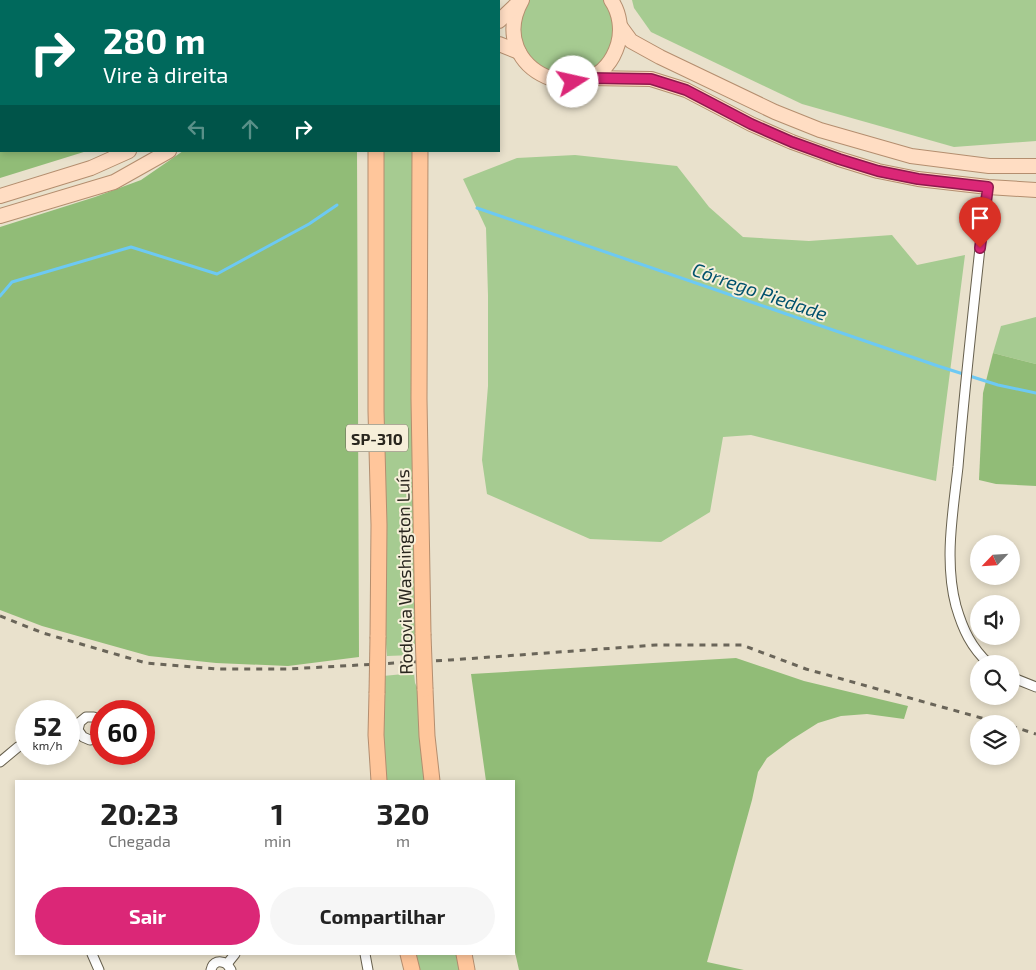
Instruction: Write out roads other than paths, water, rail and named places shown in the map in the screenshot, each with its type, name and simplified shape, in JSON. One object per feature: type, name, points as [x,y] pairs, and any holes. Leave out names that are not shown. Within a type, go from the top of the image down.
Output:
[{"type":"highway","name":"Rodovia Washington Luís","points":[[376,152],[376,411],[379,525],[376,735],[378,780]]},
{"type":"highway","name":"Rodovia Washington Luís","points":[[420,152],[419,399],[423,634],[427,736],[432,780]]},
{"type":"highway","points":[[408,955],[412,970]]},
{"type":"highway","points":[[464,955],[467,970]]},
{"type":"main road","points":[[500,20],[522,0]]},
{"type":"main road","points":[[522,0],[515,18],[515,42],[519,52],[529,66],[542,76],[557,81],[573,82],[589,78],[651,79],[686,90],[751,124],[792,142],[878,171],[918,179],[1036,190]]},
{"type":"main road","points":[[589,78],[609,62],[618,45],[620,26],[618,14],[612,0]]},
{"type":"main road","points":[[620,26],[630,40],[660,57],[775,112],[820,130],[911,156],[989,166],[1036,166]]},
{"type":"main road","points":[[500,44],[519,52]]},
{"type":"main road","points":[[0,196],[91,168],[127,152]]},
{"type":"main road","points":[[0,216],[114,182],[167,152]]},
{"type":"street","points":[[980,655],[965,632],[956,605],[951,575],[950,546],[964,395],[988,187]]},
{"type":"street","points":[[1020,681],[1036,687]]},
{"type":"street","points":[[80,734],[82,737],[90,740]]},
{"type":"street","points":[[0,762],[15,750]]},
{"type":"street","points":[[92,955],[99,970]]},
{"type":"street","points":[[211,970],[214,963],[218,962],[229,967],[235,955]]},
{"type":"street","points":[[364,955],[368,970]]},
{"type":"waterway","name":"Córrego Piedade","points":[[0,296],[12,282],[131,247],[217,274],[309,224],[337,205]]},
{"type":"waterway","name":"Córrego Piedade","points":[[477,208],[938,366],[998,385],[1036,393]]},
{"type":"railway","points":[[0,616],[43,633],[146,663],[216,669],[287,669],[450,660],[656,645],[742,645],[806,669],[971,715]]},
{"type":"railway","points":[[1020,729],[1036,734]]}]
